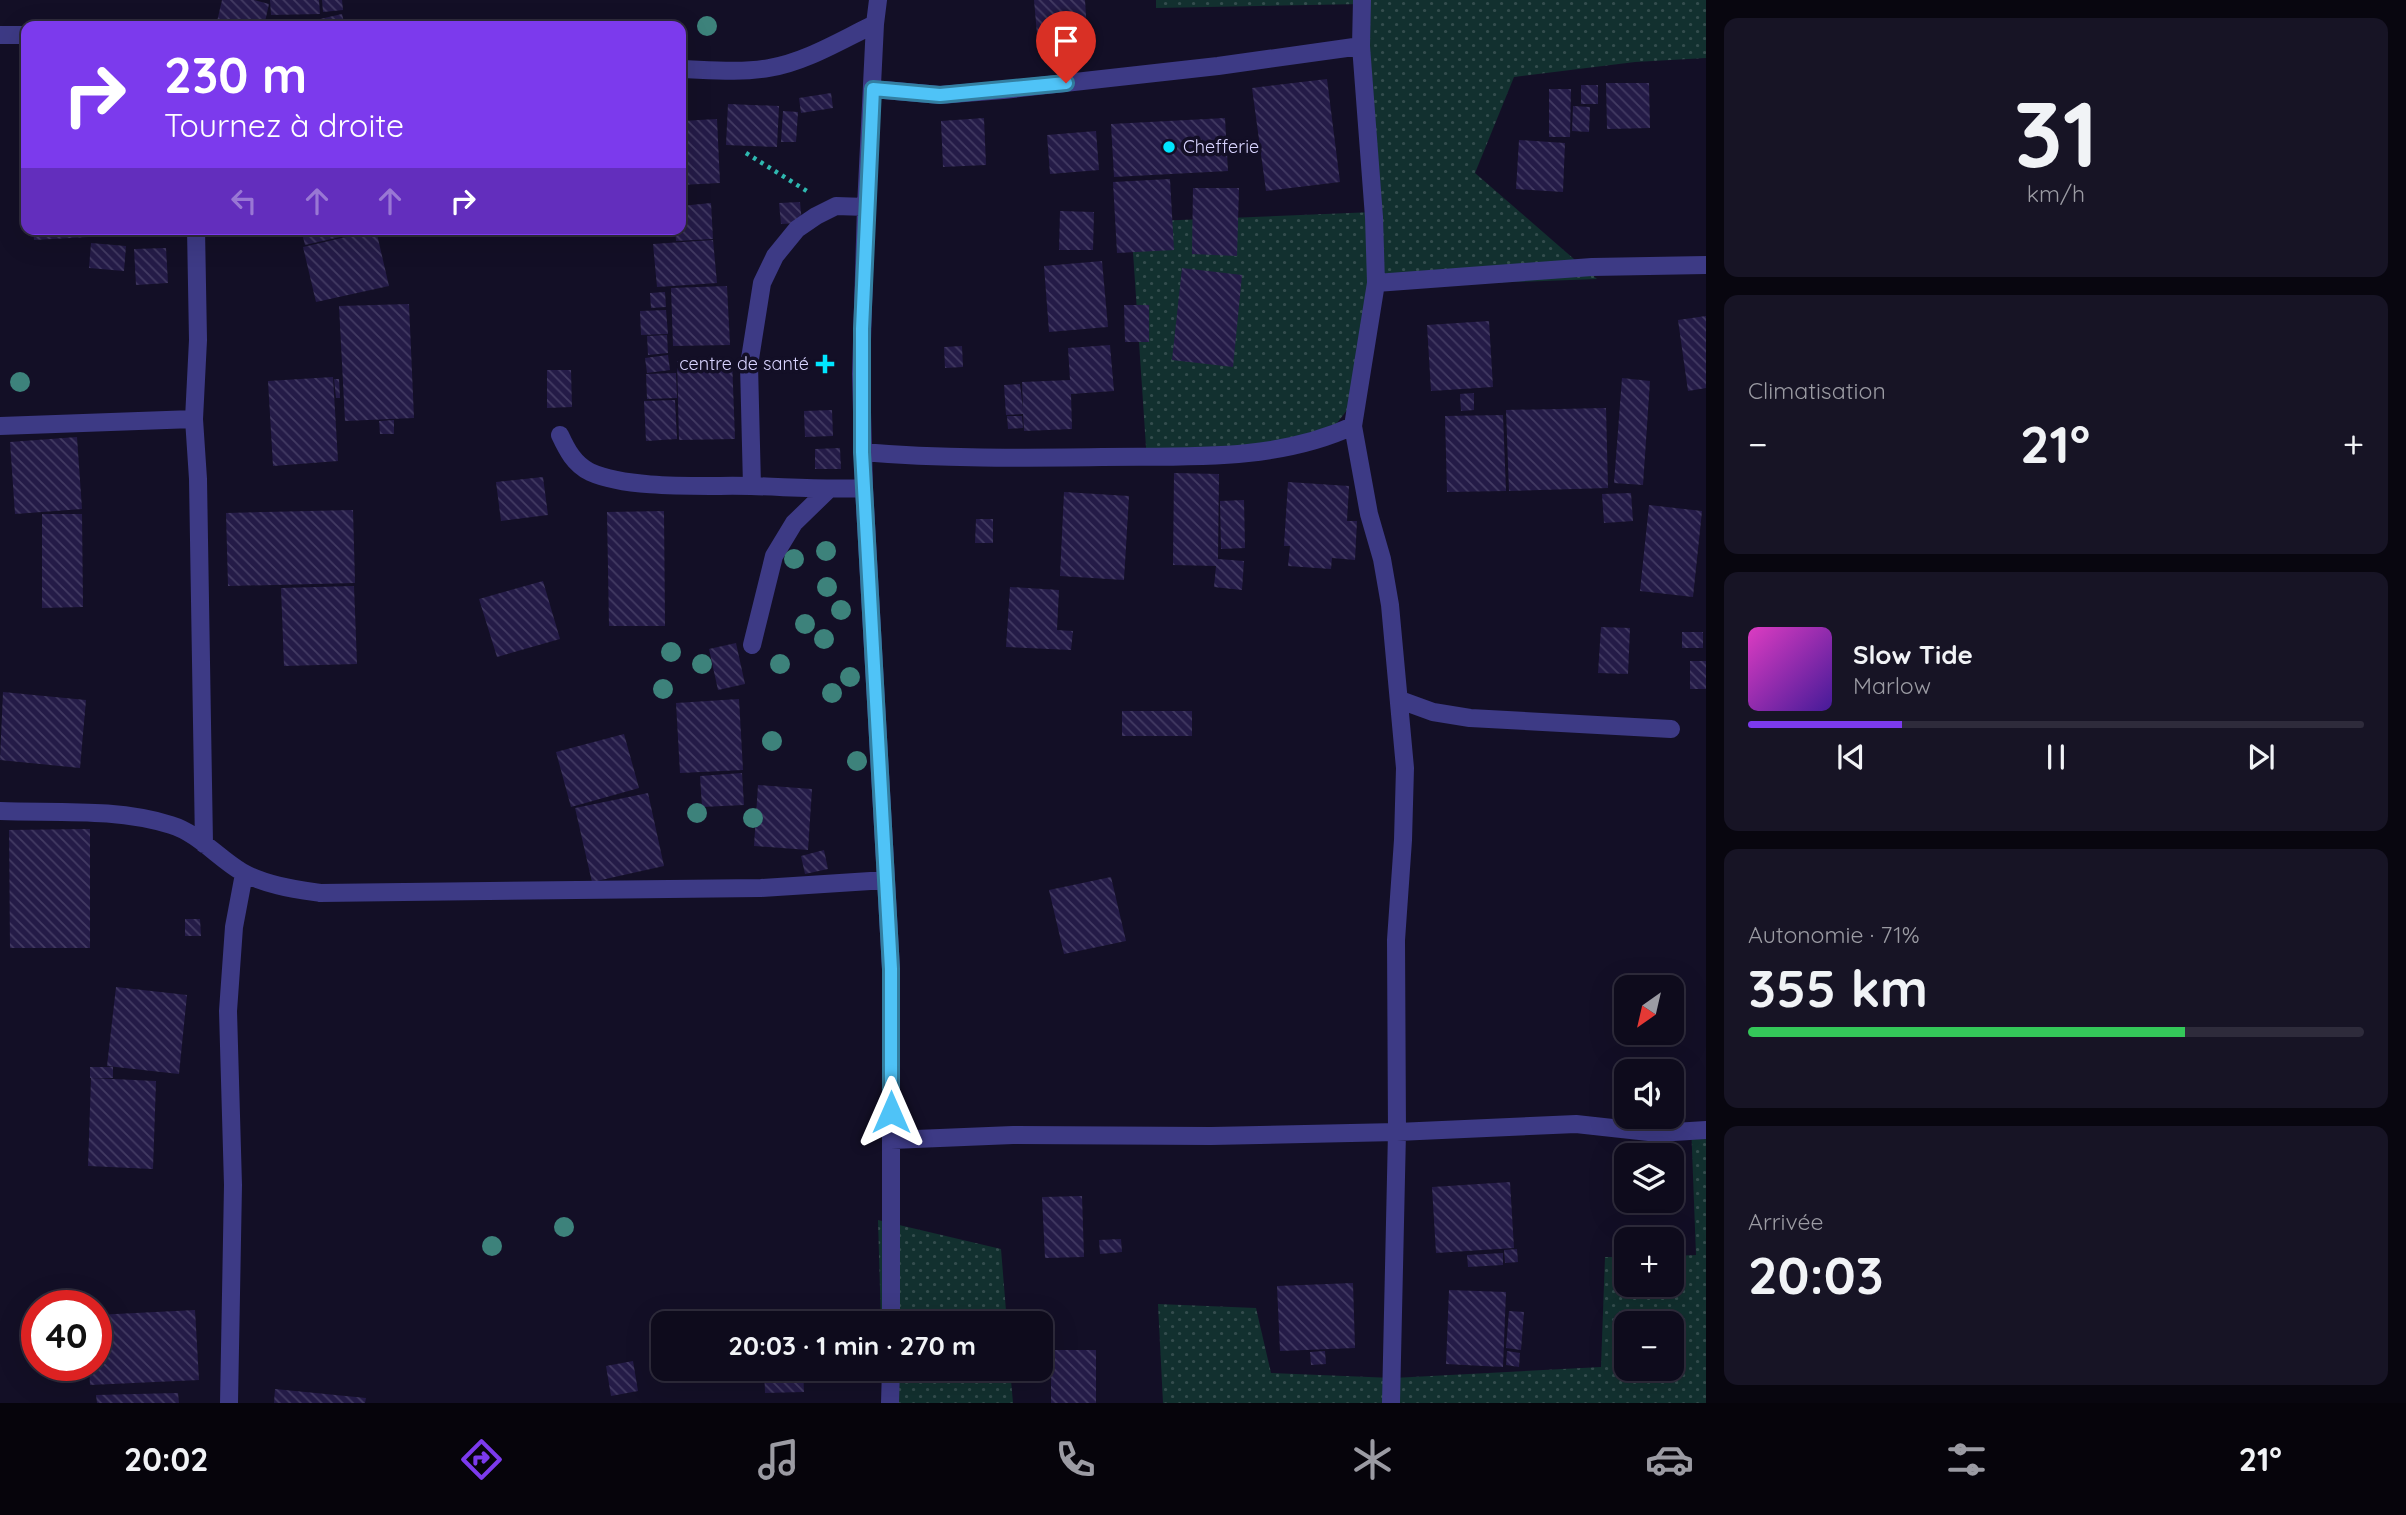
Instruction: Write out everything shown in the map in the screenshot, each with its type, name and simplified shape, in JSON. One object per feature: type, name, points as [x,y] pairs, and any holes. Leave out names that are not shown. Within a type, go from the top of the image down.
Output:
[{"type":"street","points":[[878,0],[866,207],[861,374],[862,452],[891,969],[891,1311]]},
{"type":"street","points":[[1362,0],[1361,46],[1374,217],[1376,283],[1353,426],[1369,514],[1382,559],[1390,605],[1405,768],[1396,940],[1397,1132],[1391,1403]]},
{"type":"street","points":[[686,69],[726,71],[770,68],[809,56],[875,24]]},
{"type":"street","points":[[0,35],[21,35]]},
{"type":"street","points":[[873,89],[940,95],[1003,90],[1218,66],[1361,46]]},
{"type":"street","points":[[752,486],[749,365],[762,283],[775,256],[797,229],[836,206],[866,207]]},
{"type":"street","points":[[196,235],[198,340],[194,419],[198,492],[204,844]]},
{"type":"street","points":[[1376,283],[1592,267],[1706,265]]},
{"type":"street","points":[[0,426],[194,419]]},
{"type":"street","points":[[862,452],[908,456],[1008,458],[1232,456],[1263,452],[1334,435],[1353,426]]},
{"type":"street","points":[[560,435],[571,458],[587,470],[608,479],[677,486],[828,490],[864,488]]},
{"type":"street","points":[[752,645],[774,555],[794,523],[828,490]]},
{"type":"street","points":[[1400,699],[1433,712],[1470,719],[1671,729]]},
{"type":"street","points":[[0,811],[118,815],[173,825],[244,874],[282,887],[320,893],[761,888],[886,880]]},
{"type":"street","points":[[229,1403],[233,1185],[228,1011],[234,927],[244,874]]},
{"type":"street","points":[[891,1140],[1013,1135],[1211,1136],[1397,1132],[1576,1124],[1658,1133],[1706,1130]]},
{"type":"street","points":[[890,1403],[891,1381]]},
{"type":"path","points":[[746,153],[808,192],[836,206]]},
{"type":"green space","points":[[1156,0],[1706,0],[1706,58],[1635,62],[1514,77],[1475,173],[1597,279],[1379,287],[1365,387],[1330,432],[1147,462],[1131,222],[1374,212],[1363,4],[1156,8]]},
{"type":"green space","points":[[1706,1122],[1706,1403],[1163,1403],[1158,1304],[1256,1308],[1271,1373],[1393,1378],[1601,1367],[1605,1257],[1614,1257],[1614,1297],[1684,1297],[1684,1255],[1696,1255],[1691,1123]]},
{"type":"green space","points":[[878,1220],[1001,1249],[1006,1311],[881,1311]]},
{"type":"green space","points":[[882,1381],[1011,1381],[1013,1403],[883,1403]]},
{"type":"building","points":[[222,0],[254,0],[269,4],[265,21],[217,21]]},
{"type":"building","points":[[270,0],[319,0],[320,14],[271,15]]},
{"type":"building","points":[[322,0],[342,0],[343,10],[323,12]]},
{"type":"building","points":[[1034,0],[1085,0],[1087,31],[1037,34]]},
{"type":"building","points":[[342,14],[344,21],[321,21]]},
{"type":"building","points":[[1327,79],[1340,182],[1266,191],[1252,88]]},
{"type":"building","points":[[1606,83],[1649,83],[1650,128],[1607,129]]},
{"type":"building","points":[[1581,85],[1598,85],[1598,104],[1581,104]]},
{"type":"building","points":[[1549,89],[1571,89],[1570,137],[1549,137]]},
{"type":"building","points":[[831,93],[833,108],[801,113],[799,98]]},
{"type":"building","points":[[728,104],[779,106],[777,147],[726,145]]},
{"type":"building","points":[[1573,106],[1590,107],[1589,132],[1572,131]]},
{"type":"building","points":[[783,111],[798,112],[796,142],[781,142]]},
{"type":"building","points":[[984,118],[986,165],[943,167],[941,121]]},
{"type":"building","name":"Chefferie","points":[[1225,118],[1228,171],[1114,177],[1111,124]]},
{"type":"building","points":[[717,119],[720,183],[686,185],[686,121]]},
{"type":"building","points":[[1096,131],[1099,170],[1050,174],[1047,135]]},
{"type":"building","points":[[1519,140],[1565,143],[1563,192],[1516,189]]},
{"type":"building","points":[[1170,179],[1174,250],[1117,253],[1113,182]]},
{"type":"building","points":[[1193,188],[1239,188],[1237,256],[1192,254]]},
{"type":"building","points":[[800,202],[802,223],[781,224],[779,203]]},
{"type":"building","points":[[711,203],[713,239],[676,241],[676,235],[686,235],[686,206]]},
{"type":"building","points":[[1060,211],[1094,212],[1093,250],[1059,250]]},
{"type":"building","points":[[34,235],[89,235],[89,237],[34,240]]},
{"type":"building","points":[[302,235],[340,235],[340,237],[305,245]]},
{"type":"building","points":[[355,235],[377,235],[389,286],[316,302],[303,247]]},
{"type":"building","points":[[713,240],[717,283],[657,287],[653,244]]},
{"type":"building","points":[[91,243],[126,246],[124,271],[89,268]]},
{"type":"building","points":[[166,248],[168,283],[136,285],[134,249]]},
{"type":"building","points":[[1102,261],[1108,327],[1049,332],[1044,266]]},
{"type":"building","points":[[1182,268],[1242,275],[1233,367],[1172,360]]},
{"type":"building","points":[[727,286],[730,345],[673,346],[671,288]]},
{"type":"building","points":[[665,292],[666,307],[651,308],[650,293]]},
{"type":"building","points":[[409,304],[414,418],[345,421],[339,306]]},
{"type":"building","points":[[1124,305],[1149,305],[1149,342],[1125,342]]},
{"type":"building","points":[[666,310],[668,334],[641,335],[640,311]]},
{"type":"building","points":[[1706,316],[1706,388],[1688,391],[1678,320]]},
{"type":"building","points":[[1489,321],[1493,387],[1431,391],[1427,325]]},
{"type":"building","points":[[667,335],[668,353],[648,355],[647,336]]},
{"type":"building","points":[[1110,345],[1114,391],[1071,394],[1072,429],[1024,431],[1023,414],[1006,415],[1004,385],[1020,384],[1023,409],[1022,382],[1070,380],[1068,348]]},
{"type":"building","points":[[962,346],[963,367],[945,368],[944,347]]},
{"type":"building","points":[[668,355],[670,370],[647,373],[645,358]]},
{"type":"building","points":[[732,359],[735,439],[679,440],[677,361]]},
{"type":"building","points":[[547,370],[571,370],[572,407],[547,408]]},
{"type":"building","points":[[676,373],[677,398],[647,399],[646,374]]},
{"type":"building","points":[[333,377],[338,461],[273,466],[268,381]]},
{"type":"building","points":[[1622,378],[1650,381],[1643,485],[1614,483]]},
{"type":"building","points":[[334,379],[339,379],[340,398],[336,398]]},
{"type":"building","points":[[1474,393],[1474,410],[1461,411],[1460,394]]},
{"type":"building","points":[[675,400],[677,439],[646,441],[644,401]]},
{"type":"building","points":[[1606,408],[1608,488],[1509,491],[1506,410]]},
{"type":"building","points":[[832,410],[833,436],[805,437],[804,411]]},
{"type":"building","points":[[1503,415],[1506,491],[1447,492],[1445,416]]},
{"type":"building","points":[[1007,416],[1022,416],[1023,428],[1008,429]]},
{"type":"building","points":[[394,420],[394,434],[380,434],[379,421]]},
{"type":"building","points":[[77,437],[82,509],[15,514],[10,442]]},
{"type":"building","points":[[840,448],[841,469],[815,469],[815,449]]},
{"type":"building","points":[[1174,473],[1219,474],[1218,559],[1244,561],[1242,590],[1214,587],[1216,566],[1173,565]]},
{"type":"building","points":[[543,477],[548,515],[501,521],[496,482]]},
{"type":"building","points":[[1288,482],[1349,486],[1347,521],[1357,521],[1355,560],[1332,558],[1331,569],[1288,566],[1290,546],[1284,546]]},
{"type":"building","points":[[1064,492],[1129,496],[1124,580],[1060,576]]},
{"type":"building","points":[[1631,493],[1633,521],[1604,523],[1602,494]]},
{"type":"building","points":[[1244,500],[1245,548],[1221,549],[1220,501]]},
{"type":"building","points":[[1649,505],[1702,511],[1693,597],[1640,591]]},
{"type":"building","points":[[353,510],[355,583],[228,586],[226,513]]},
{"type":"building","points":[[664,511],[665,626],[609,626],[607,512]]},
{"type":"building","points":[[42,514],[82,514],[83,607],[42,608]]},
{"type":"building","points":[[976,519],[993,519],[993,543],[975,543]]},
{"type":"building","points":[[543,581],[560,639],[497,657],[479,599]]},
{"type":"building","points":[[354,586],[357,664],[284,666],[281,588]]},
{"type":"building","points":[[1010,587],[1059,590],[1057,630],[1073,631],[1071,650],[1006,647]]},
{"type":"building","points":[[1601,627],[1630,628],[1628,674],[1598,673]]},
{"type":"building","points":[[1682,632],[1703,632],[1703,648],[1682,648]]},
{"type":"building","points":[[736,643],[745,684],[718,690],[709,649]]},
{"type":"building","points":[[1690,661],[1706,661],[1706,689],[1690,689]]},
{"type":"building","points":[[3,692],[86,700],[80,768],[0,760]]},
{"type":"building","points":[[739,699],[743,770],[680,773],[676,703]]},
{"type":"building","points":[[1122,711],[1192,711],[1192,736],[1122,736]]},
{"type":"building","points":[[624,734],[639,788],[571,807],[556,752]]},
{"type":"building","points":[[742,773],[744,805],[702,807],[700,776]]},
{"type":"building","points":[[758,785],[812,789],[808,850],[754,846]]},
{"type":"building","points":[[648,793],[664,866],[592,882],[575,808]]},
{"type":"building","points":[[90,829],[90,948],[10,948],[9,830]]},
{"type":"building","points":[[824,850],[828,869],[805,874],[801,856]]},
{"type":"building","points":[[1111,877],[1126,941],[1064,954],[1049,890]]},
{"type":"building","points":[[185,919],[200,919],[201,936],[185,936]]},
{"type":"building","points":[[116,987],[187,995],[179,1074],[107,1066]]},
{"type":"building","points":[[90,1067],[113,1067],[113,1078],[90,1078]]},
{"type":"building","points":[[91,1078],[156,1081],[153,1169],[88,1166]]},
{"type":"building","points":[[1510,1182],[1514,1248],[1436,1253],[1432,1187]]},
{"type":"building","points":[[1082,1196],[1084,1257],[1045,1258],[1042,1197]]},
{"type":"building","points":[[1121,1239],[1122,1252],[1100,1254],[1099,1240]]},
{"type":"building","points":[[1517,1249],[1518,1262],[1505,1263],[1504,1250]]},
{"type":"building","points":[[1503,1253],[1503,1265],[1468,1267],[1467,1255]]},
{"type":"building","points":[[1353,1283],[1355,1348],[1280,1351],[1277,1286]]},
{"type":"building","points":[[1449,1290],[1506,1292],[1503,1367],[1446,1364]]},
{"type":"building","points":[[195,1310],[199,1380],[90,1385],[90,1381],[112,1381],[112,1314]]},
{"type":"building","points":[[1509,1311],[1524,1312],[1521,1350],[1506,1348]]},
{"type":"building","points":[[1053,1350],[1096,1350],[1096,1403],[1051,1403]]},
{"type":"building","points":[[1325,1351],[1326,1364],[1311,1365],[1310,1352]]},
{"type":"building","points":[[1507,1351],[1520,1353],[1519,1367],[1506,1365]]},
{"type":"building","points":[[633,1361],[638,1391],[611,1396],[606,1366]]},
{"type":"building","points":[[765,1381],[804,1381],[804,1392],[765,1393]]},
{"type":"building","points":[[275,1389],[366,1398],[365,1403],[274,1403]]},
{"type":"building","points":[[178,1393],[179,1403],[97,1403],[96,1395]]},
{"type":"place","name":"Chefferie","points":[[1169,147]]},
{"type":"place","name":"centre de santé","points":[[825,364]]},
{"type":"route","points":[[891,1112],[891,969],[862,452],[862,329],[873,89],[940,95],[1066,83]]}]
